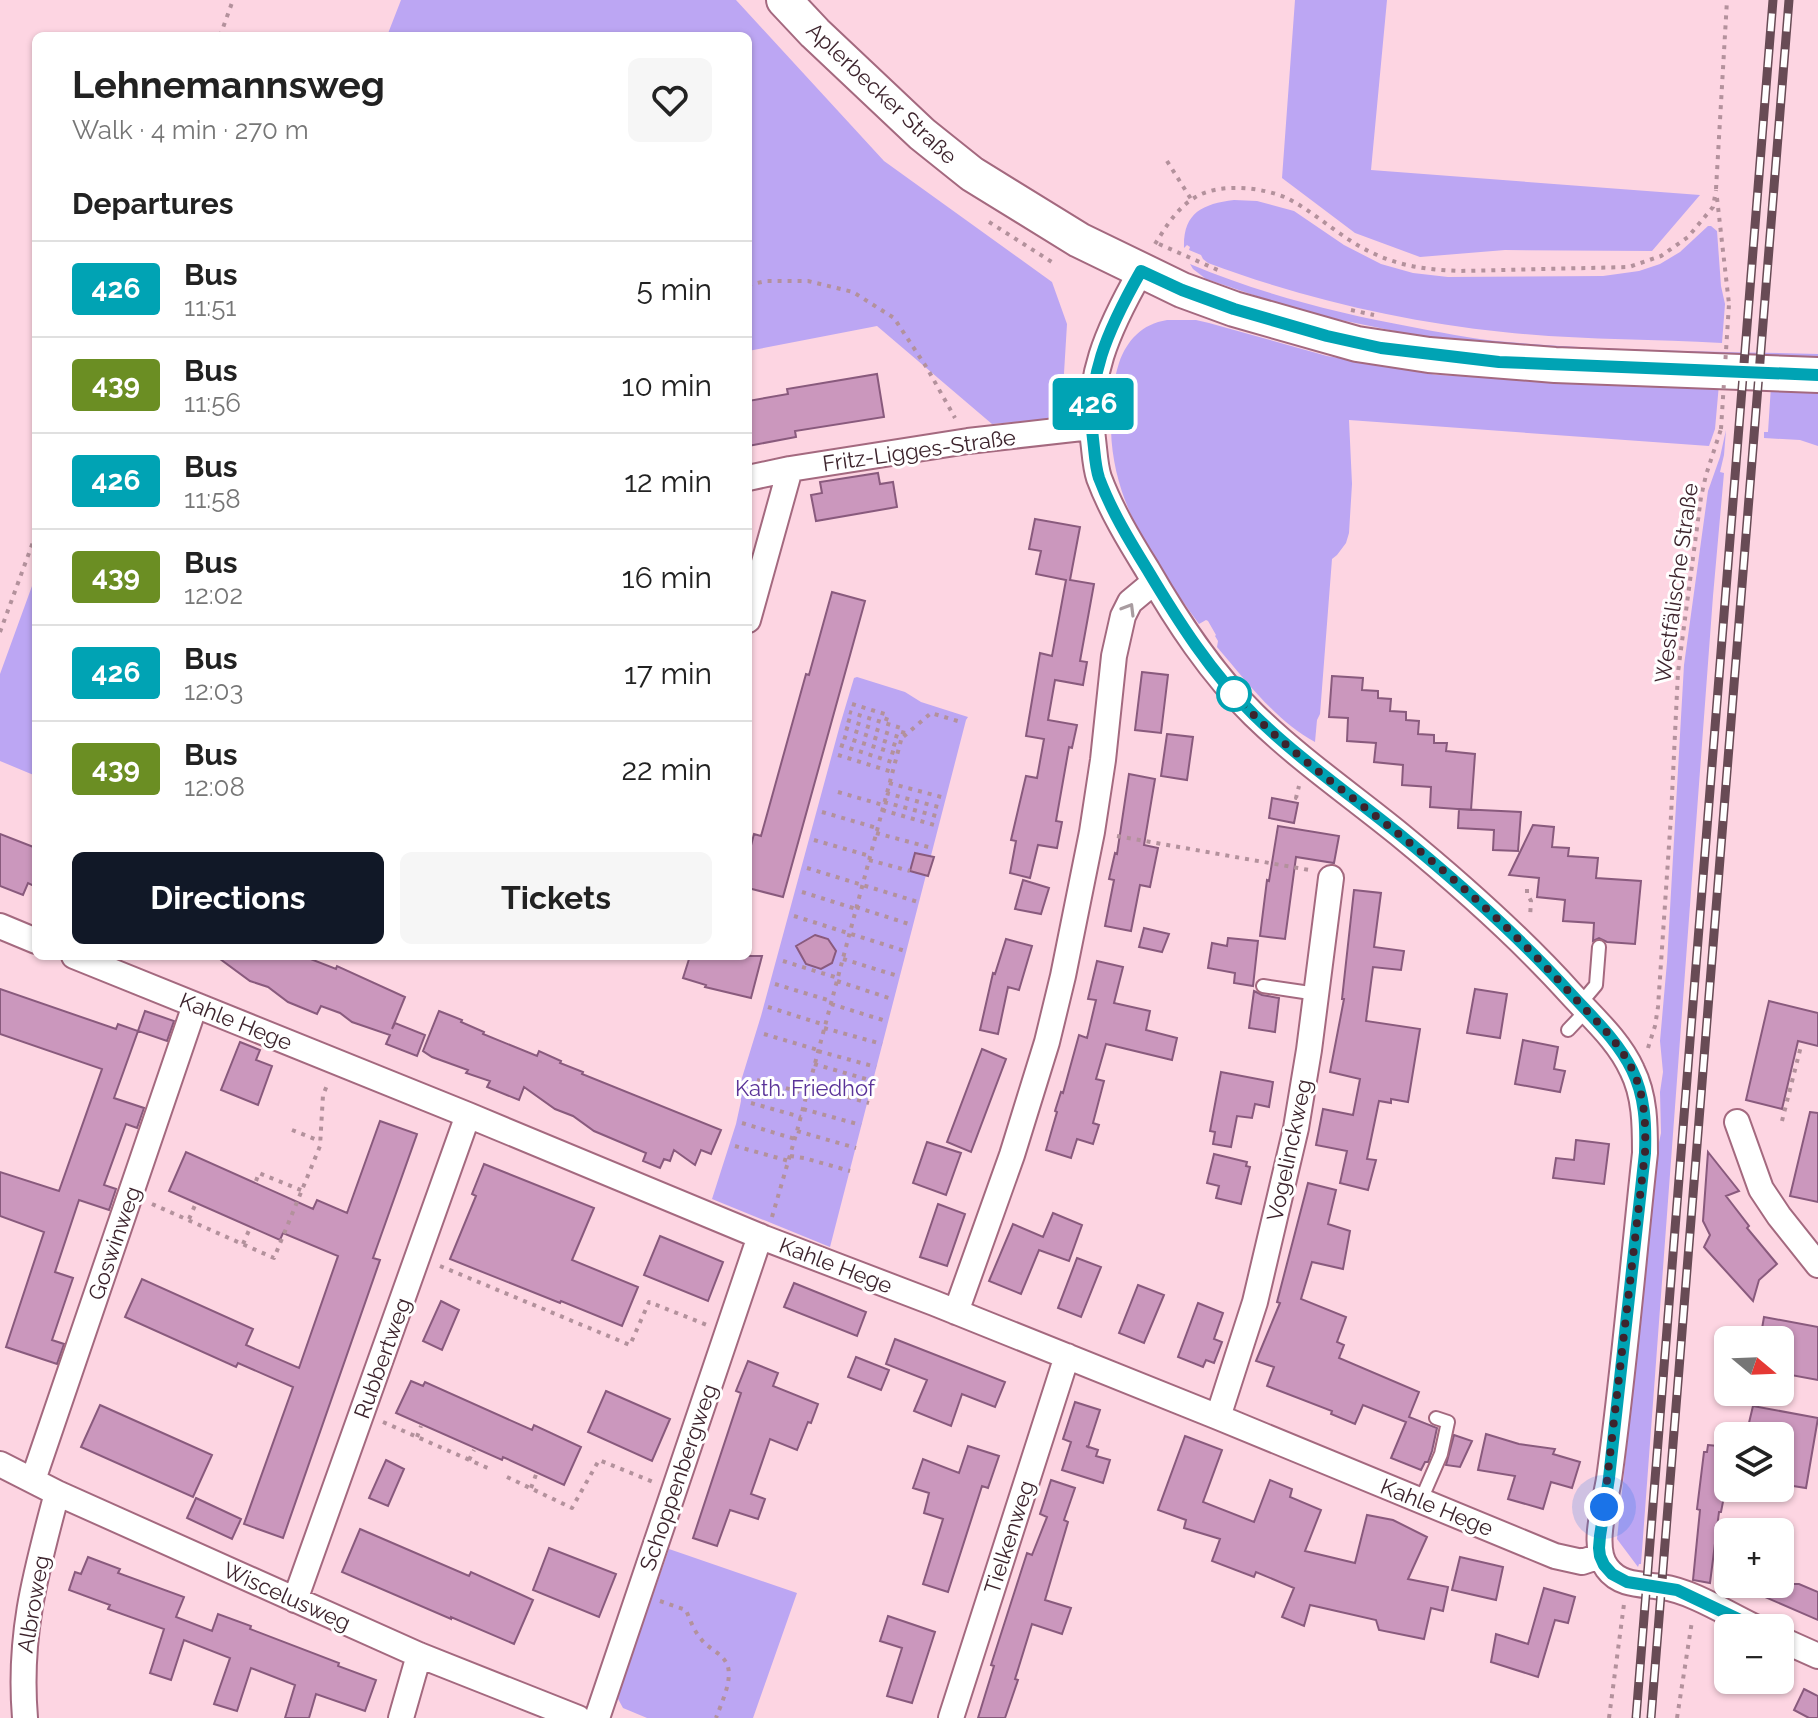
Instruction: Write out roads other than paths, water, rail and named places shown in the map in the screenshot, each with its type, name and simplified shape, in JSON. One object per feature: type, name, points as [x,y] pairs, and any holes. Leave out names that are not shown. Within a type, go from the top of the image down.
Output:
[{"type":"main road","name":"Aplerbecker Straße","points":[[784,0],[922,134],[972,174],[1064,233],[1148,257],[1182,290],[1234,309],[1381,348],[1499,362],[1818,375]]},
{"type":"street","points":[[1148,257],[1116,316],[1096,377],[1091,427],[1098,476],[1120,524],[1154,582],[1213,670],[1255,716],[1297,753],[1399,834],[1523,943],[1614,1042],[1633,1071],[1643,1109],[1645,1153],[1600,1556],[1612,1574],[1627,1582],[1677,1590],[1728,1614]]},
{"type":"street","name":"Fritz-Ligges-Straße","points":[[752,477],[968,441],[1091,427]]},
{"type":"street","points":[[752,606],[790,469]]},
{"type":"street","points":[[956,1312],[1012,1155],[1047,1042],[1092,832],[1116,644],[1123,616],[1130,602],[1154,582]]},
{"type":"street","name":"Vogelinckweg","points":[[1218,1417],[1255,1302],[1282,1193],[1303,1091],[1331,878]]},
{"type":"street","points":[[0,926],[32,939]]},
{"type":"street","name":"Kahle Hege","points":[[84,960],[1555,1556],[1582,1562],[1600,1556]]},
{"type":"street","name":"Goswinweg","points":[[33,1480],[195,1005]]},
{"type":"street","name":"Rubbertweg","points":[[295,1600],[468,1115]]},
{"type":"street","points":[[1737,1122],[1761,1189],[1818,1265]]},
{"type":"street","name":"Schoppenbergweg","points":[[597,1718],[762,1237]]},
{"type":"street","name":"Tielkenweg","points":[[951,1718],[1067,1356]]},
{"type":"street","name":"Wiscelusweg","points":[[0,1464],[57,1493],[419,1655],[578,1718]]},
{"type":"street","name":"Albroweg","points":[[25,1718],[25,1633],[37,1566],[57,1493]]},
{"type":"street","points":[[1794,1645],[1818,1656]]},
{"type":"street","points":[[401,1718],[419,1655]]},
{"type":"lane","points":[[1568,1030],[1596,985],[1599,947]]},
{"type":"lane","points":[[1263,986],[1317,994]]},
{"type":"lane","points":[[1421,1500],[1441,1454],[1448,1422],[1436,1418]]},
{"type":"railway","points":[[1636,1718],[1773,0]]},
{"type":"railway","points":[[1651,1718],[1789,0]]},
{"type":"park label","name":"Kath. Friedhof","points":[[805,1088]]}]
